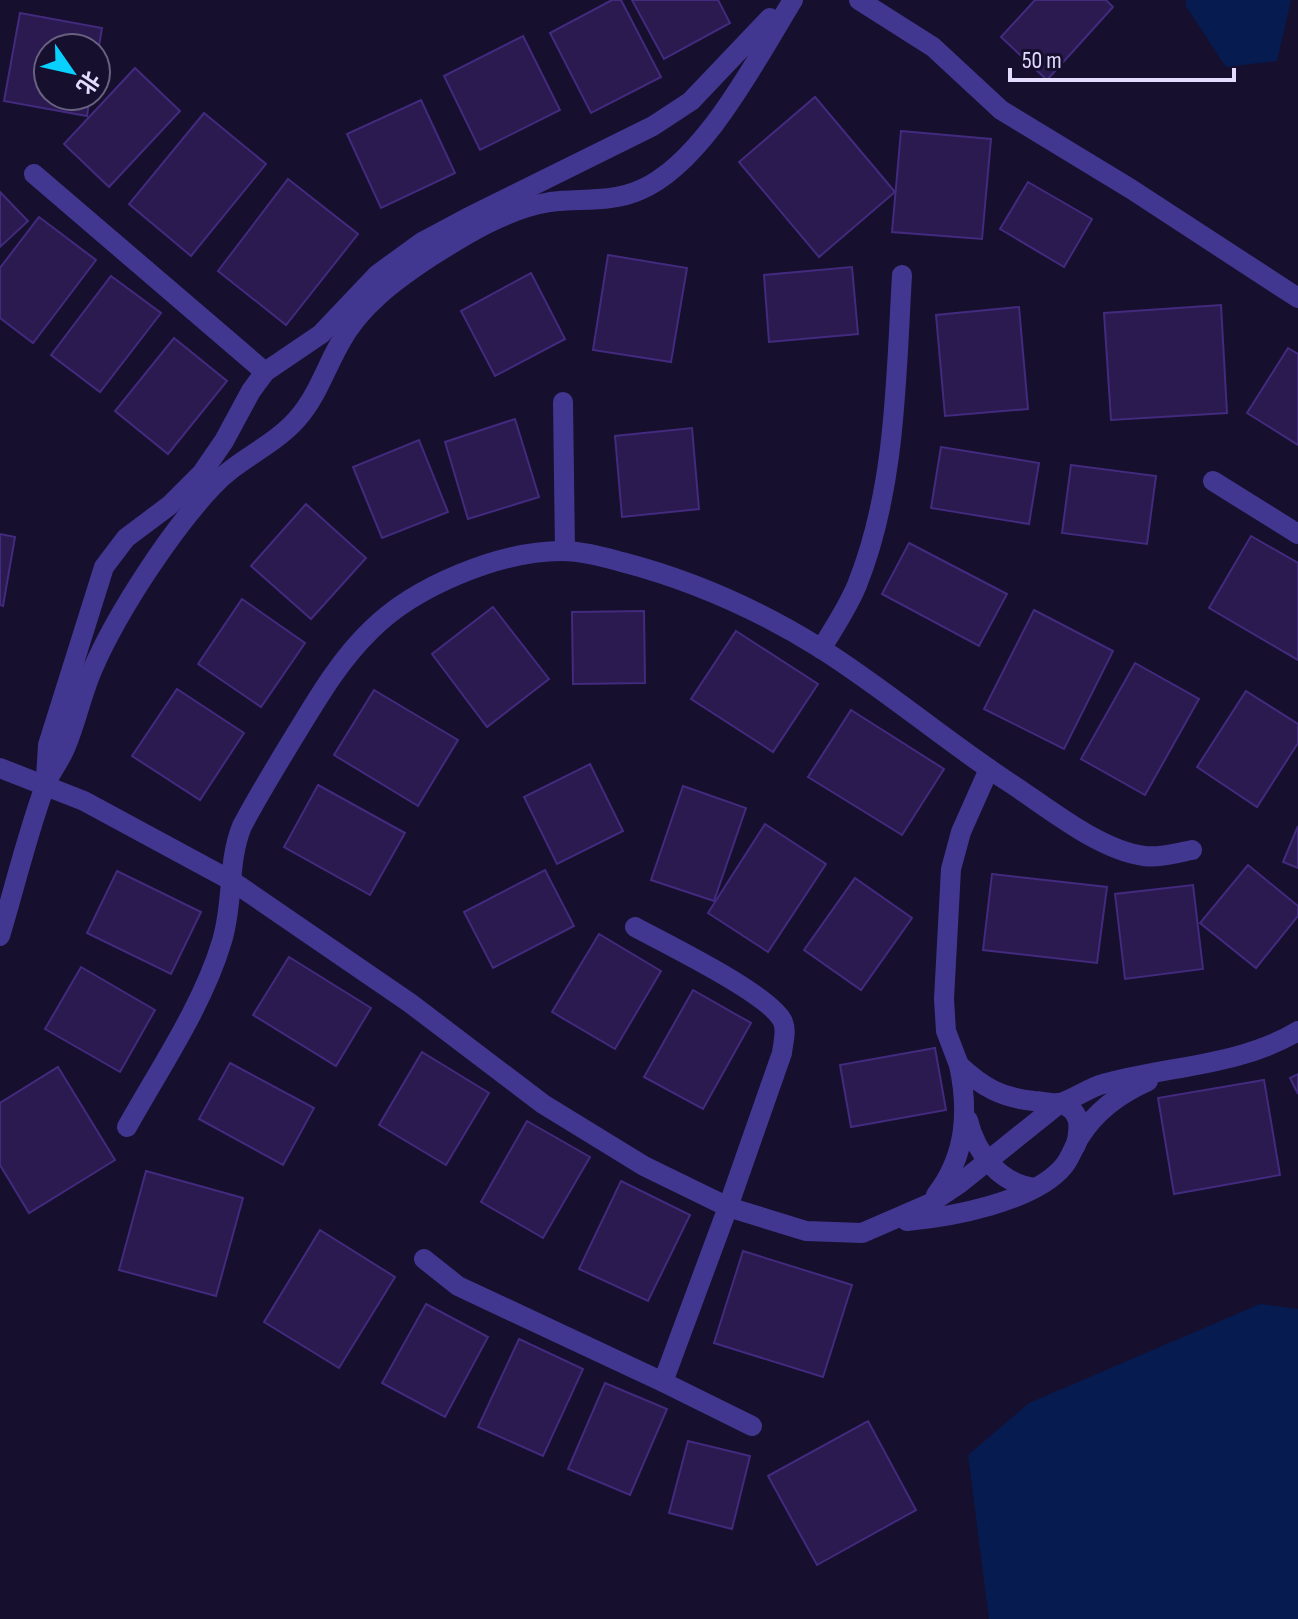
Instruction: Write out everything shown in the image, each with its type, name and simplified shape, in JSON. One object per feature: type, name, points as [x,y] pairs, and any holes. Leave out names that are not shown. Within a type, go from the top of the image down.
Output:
[{"type":"street","points":[[0,936],[46,784],[48,745],[104,567],[126,538],[170,505],[202,473],[265,372],[321,334],[378,274],[422,242],[653,126],[691,101],[786,0]]},
{"type":"street","points":[[0,889],[46,784],[66,747],[94,667],[114,626],[159,557],[213,485],[235,466],[279,438],[301,415],[320,386],[340,341],[366,309],[401,277],[473,231],[502,217],[548,202],[621,196],[658,181],[678,165],[713,124],[793,0]]},
{"type":"street","points":[[859,0],[933,47],[1001,110],[1131,189],[1298,298]]},
{"type":"street","points":[[34,174],[265,372]]},
{"type":"street","points":[[821,649],[857,586],[884,484],[895,402],[902,275]]},
{"type":"street","points":[[563,402],[565,550]]},
{"type":"street","points":[[1213,481],[1298,534]]},
{"type":"street","points":[[127,1127],[215,963],[229,912],[235,845],[256,800],[331,676],[373,628],[426,591],[458,574],[511,558],[565,550],[653,570],[718,594],[821,649],[989,769],[1093,837],[1144,856],[1164,856],[1192,850]]},
{"type":"street","points":[[0,768],[84,801],[232,881],[410,1003],[543,1104],[644,1166],[728,1207],[806,1231],[862,1233],[929,1204],[1060,1103],[1100,1084],[1170,1072],[1246,1052],[1298,1031]]},
{"type":"street","points":[[989,769],[961,832],[951,869],[944,999],[946,1031],[959,1065],[972,1137],[988,1161],[1014,1184],[1034,1188]]},
{"type":"street","points":[[635,927],[758,996],[783,1020],[785,1033],[782,1053],[663,1382]]},
{"type":"street","points":[[959,1065],[974,1080],[993,1092],[1011,1099],[1060,1103],[1073,1110],[1079,1120],[1076,1145]]},
{"type":"street","points":[[889,1223],[974,1211],[1034,1188],[1062,1168],[1090,1122],[1113,1100],[1170,1072]]},
{"type":"street","points":[[929,1204],[959,1154],[966,1112]]},
{"type":"street","points":[[424,1259],[458,1286],[752,1426]]},
{"type":"water","points":[[1186,0],[1291,0],[1277,61],[1226,67],[1186,6]]},
{"type":"water","points":[[1260,1304],[1298,1309],[1298,1619],[989,1619],[968,1455],[1029,1403]]},
{"type":"building","points":[[612,0],[621,0],[661,77],[591,113],[550,33]]},
{"type":"building","points":[[632,0],[718,0],[730,23],[664,59]]},
{"type":"building","points":[[1035,0],[1106,0],[1113,7],[1047,80],[1001,37]]},
{"type":"building","points":[[20,13],[102,28],[101,32],[32,32],[32,106],[4,101]]},
{"type":"building","points":[[523,36],[560,110],[480,150],[444,76]]},
{"type":"building","points":[[135,68],[180,111],[109,187],[64,144],[94,112],[112,112],[112,93]]},
{"type":"building","points":[[815,97],[895,192],[819,257],[739,162]]},
{"type":"building","points":[[421,100],[455,173],[381,208],[347,134]]},
{"type":"building","points":[[65,112],[88,112],[87,116]]},
{"type":"building","points":[[204,113],[266,164],[191,256],[129,204]]},
{"type":"building","points":[[901,131],[991,139],[982,239],[892,232]]},
{"type":"building","points":[[288,179],[358,234],[286,325],[218,271]]},
{"type":"building","points":[[1028,182],[1092,219],[1064,267],[1000,229]]},
{"type":"building","points":[[0,192],[28,221],[0,247]]},
{"type":"building","points":[[39,217],[96,260],[33,343],[0,318],[0,268]]},
{"type":"building","points":[[608,255],[687,268],[671,362],[593,350]]},
{"type":"building","points":[[852,267],[858,334],[769,342],[764,275]]},
{"type":"building","points":[[531,273],[565,339],[495,376],[461,311]]},
{"type":"building","points":[[111,276],[161,313],[100,392],[51,355]]},
{"type":"building","points":[[1221,305],[1227,413],[1111,420],[1104,313]]},
{"type":"building","points":[[1019,307],[1028,409],[945,416],[936,315]]},
{"type":"building","points":[[174,338],[227,381],[168,454],[115,411]]},
{"type":"building","points":[[1288,348],[1298,354],[1298,445],[1247,413]]},
{"type":"building","points":[[515,419],[539,497],[468,519],[445,442]]},
{"type":"building","points":[[692,428],[699,509],[622,517],[615,436]]},
{"type":"building","points":[[419,440],[448,512],[382,538],[353,467]]},
{"type":"building","points":[[941,447],[1039,463],[1029,524],[931,508]]},
{"type":"building","points":[[1071,465],[1156,476],[1147,544],[1062,533]]},
{"type":"building","points":[[306,504],[366,558],[311,619],[251,566]]},
{"type":"building","points":[[0,534],[15,537],[3,606],[0,605]]},
{"type":"building","points":[[1251,536],[1298,563],[1298,660],[1209,608]]},
{"type":"building","points":[[909,543],[1007,594],[979,646],[882,594]]},
{"type":"building","points":[[242,599],[305,643],[261,707],[198,664]]},
{"type":"building","points":[[493,607],[549,679],[487,727],[432,654]]},
{"type":"building","points":[[1034,610],[1113,651],[1064,749],[984,709]]},
{"type":"building","points":[[644,611],[645,683],[573,684],[572,612]]},
{"type":"building","points":[[736,631],[818,684],[773,752],[691,699]]},
{"type":"building","points":[[1135,663],[1199,699],[1145,795],[1081,759]]},
{"type":"building","points":[[177,689],[244,733],[200,800],[132,756]]},
{"type":"building","points":[[374,690],[458,740],[418,806],[334,755]]},
{"type":"building","points":[[1246,691],[1298,724],[1298,743],[1257,807],[1197,767]]},
{"type":"building","points":[[851,710],[944,769],[902,835],[808,777]]},
{"type":"building","points":[[590,764],[623,831],[557,864],[524,797]]},
{"type":"building","points":[[318,785],[405,833],[370,895],[284,847]]},
{"type":"building","points":[[683,786],[746,808],[714,901],[651,880]]},
{"type":"building","points":[[765,824],[826,864],[768,952],[708,913]]},
{"type":"building","points":[[1298,826],[1298,868],[1283,862]]},
{"type":"building","points":[[1248,865],[1298,906],[1298,916],[1256,968],[1200,923]]},
{"type":"building","points":[[545,870],[574,926],[493,968],[464,912]]},
{"type":"building","points":[[117,871],[201,912],[171,974],[87,933]]},
{"type":"building","points":[[992,874],[1107,887],[1097,963],[983,950]]},
{"type":"building","points":[[855,878],[912,918],[861,990],[804,950]]},
{"type":"building","points":[[1193,885],[1203,969],[1125,979],[1115,894]]},
{"type":"building","points":[[599,934],[661,971],[615,1049],[552,1012]]},
{"type":"building","points":[[289,957],[371,1008],[336,1066],[253,1015]]},
{"type":"building","points":[[81,967],[155,1010],[120,1072],[45,1029]]},
{"type":"building","points":[[693,990],[751,1023],[703,1109],[644,1077]]},
{"type":"building","points":[[935,1048],[946,1110],[851,1127],[840,1065]]},
{"type":"building","points":[[422,1052],[489,1093],[446,1165],[379,1125]]},
{"type":"building","points":[[230,1063],[314,1108],[283,1165],[199,1119]]},
{"type":"building","points":[[58,1067],[115,1160],[29,1213],[0,1165],[0,1103]]},
{"type":"building","points":[[1298,1074],[1298,1094],[1290,1078]]},
{"type":"building","points":[[1264,1080],[1280,1175],[1174,1194],[1158,1098]]},
{"type":"building","points":[[527,1121],[590,1157],[543,1238],[481,1202]]},
{"type":"building","points":[[146,1171],[243,1198],[216,1296],[119,1270]]},
{"type":"building","points":[[621,1181],[690,1215],[648,1301],[579,1269]]},
{"type":"building","points":[[320,1230],[395,1277],[339,1368],[264,1322]]},
{"type":"building","points":[[743,1251],[852,1285],[823,1377],[714,1343]]},
{"type":"building","points":[[426,1304],[488,1337],[445,1417],[382,1383]]},
{"type":"building","points":[[519,1339],[583,1369],[543,1456],[478,1427]]},
{"type":"building","points":[[605,1383],[667,1409],[630,1495],[568,1469]]},
{"type":"building","points":[[868,1421],[916,1510],[817,1565],[768,1476]]},
{"type":"building","points":[[688,1441],[750,1456],[732,1529],[669,1513]]}]
